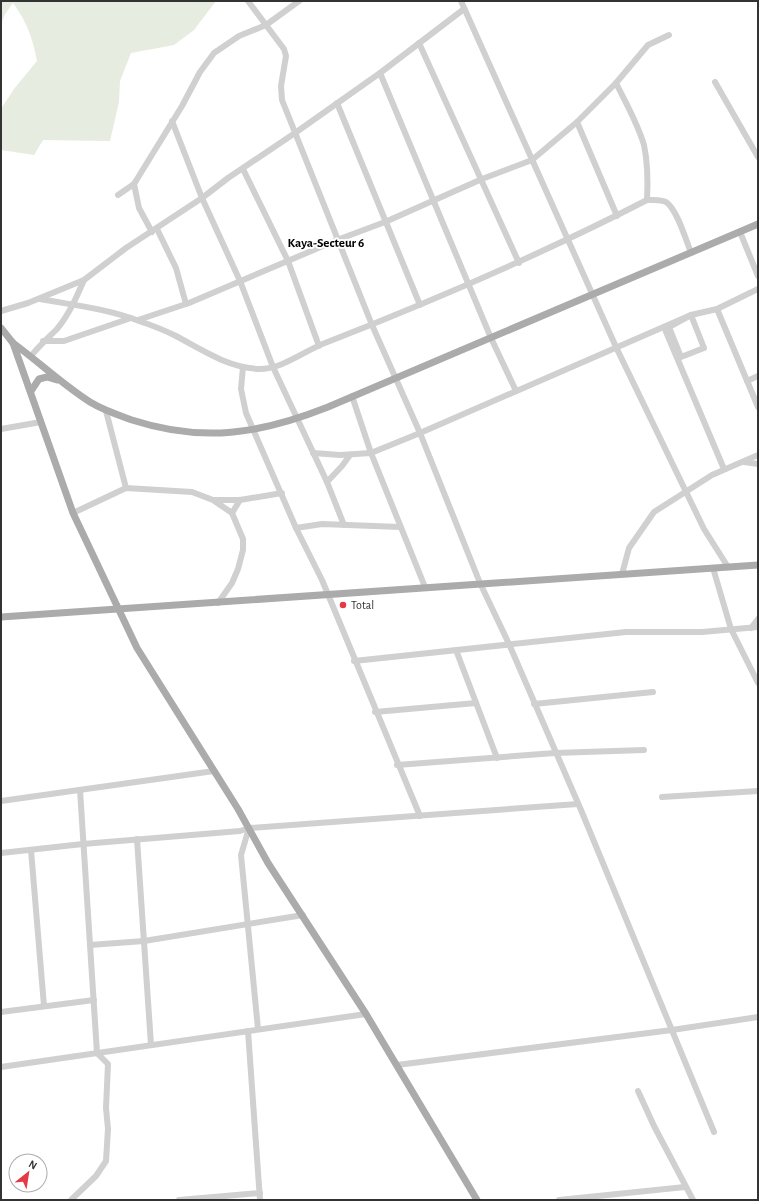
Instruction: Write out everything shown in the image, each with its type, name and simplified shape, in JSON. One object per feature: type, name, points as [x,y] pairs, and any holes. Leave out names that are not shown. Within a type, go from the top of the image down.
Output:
[{"type":"main road","points":[[1,328],[13,343],[31,356],[61,382],[82,397],[106,411],[143,423],[201,433],[254,430],[297,419],[758,224]]},
{"type":"main road","points":[[13,343],[73,513],[137,648],[249,828],[268,863],[366,1014],[477,1200]]},
{"type":"main road","points":[[31,392],[39,379],[52,378],[61,382]]},
{"type":"main road","points":[[1,617],[758,565]]},
{"type":"street","points":[[248,1],[284,49],[286,56],[281,86],[282,100],[337,240],[372,325],[397,377],[480,583],[509,644],[555,754],[578,804],[714,1132]]},
{"type":"street","points":[[118,195],[134,184],[200,72],[214,53],[239,36],[266,25],[299,1]]},
{"type":"street","points":[[461,1],[616,347],[704,529],[728,567]]},
{"type":"street","points":[[1,310],[40,299],[84,280],[126,248],[202,198],[212,188],[243,169],[337,104],[464,9]]},
{"type":"street","points":[[43,341],[64,341],[186,304],[337,240],[385,222],[482,179],[532,160],[577,122],[616,84],[648,45],[670,35]]},
{"type":"street","points":[[419,43],[519,263]]},
{"type":"street","points":[[380,73],[468,285],[516,391]]},
{"type":"street","points":[[715,82],[758,158]]},
{"type":"street","points":[[616,84],[638,127],[644,144],[648,173],[647,200]]},
{"type":"street","points":[[337,104],[420,304]]},
{"type":"street","points":[[172,121],[202,198],[240,281],[273,367],[327,482],[344,524]]},
{"type":"street","points":[[577,122],[617,216]]},
{"type":"street","points":[[243,169],[288,261],[319,346]]},
{"type":"street","points":[[134,184],[139,208],[154,230],[176,268],[186,304]]},
{"type":"street","points":[[40,299],[112,312],[135,319],[174,335],[211,356],[244,367],[258,369],[273,367],[319,346],[519,263],[647,200],[659,200],[666,202],[674,210],[691,253]]},
{"type":"street","points":[[740,232],[758,276]]},
{"type":"street","points":[[31,356],[43,341],[57,328],[72,305],[84,280]]},
{"type":"street","points":[[313,453],[350,455],[371,452],[420,433],[691,315],[717,308],[758,289]]},
{"type":"street","points":[[717,308],[758,407]]},
{"type":"street","points":[[691,315],[704,348],[681,357],[669,327],[691,315]]},
{"type":"street","points":[[664,327],[724,469]]},
{"type":"street","points":[[244,367],[242,398],[254,430],[296,528],[312,558],[397,765],[420,816]]},
{"type":"street","points":[[747,381],[758,376]]},
{"type":"street","points":[[352,396],[371,452],[425,587]]},
{"type":"street","points":[[106,411],[126,488]]},
{"type":"street","points":[[1,429],[41,422]]},
{"type":"street","points":[[327,482],[350,455]]},
{"type":"street","points":[[622,574],[629,548],[654,512],[685,491],[724,469],[758,455]]},
{"type":"street","points":[[744,462],[758,464]]},
{"type":"street","points":[[73,513],[126,488],[192,492],[213,500],[232,513],[241,532],[243,550],[238,569],[232,583],[218,603]]},
{"type":"street","points":[[213,500],[240,500],[282,493]]},
{"type":"street","points":[[232,513],[240,500]]},
{"type":"street","points":[[296,528],[322,524],[400,527]]},
{"type":"street","points":[[713,568],[731,629],[758,683]]},
{"type":"street","points":[[751,628],[758,619]]},
{"type":"street","points":[[354,660],[626,632],[702,632],[758,627]]},
{"type":"street","points":[[456,650],[497,758]]},
{"type":"street","points":[[534,704],[653,692]]},
{"type":"street","points":[[375,712],[476,703]]},
{"type":"street","points":[[397,765],[555,754],[644,750]]},
{"type":"street","points":[[1,801],[214,771]]},
{"type":"street","points":[[71,1200],[96,1176],[106,1161],[108,1064],[97,1053],[80,790]]},
{"type":"street","points":[[662,797],[758,790]]},
{"type":"street","points":[[1,853],[137,839],[240,831],[249,828],[578,804]]},
{"type":"street","points":[[249,828],[241,855],[258,1029]]},
{"type":"street","points":[[137,839],[151,1045]]},
{"type":"street","points":[[31,850],[44,1006]]},
{"type":"street","points":[[90,945],[144,940],[303,915]]},
{"type":"street","points":[[1,1012],[94,1000]]},
{"type":"street","points":[[1,1067],[366,1014]]},
{"type":"street","points":[[397,1065],[672,1030],[758,1017]]},
{"type":"street","points":[[248,1031],[260,1200]]},
{"type":"street","points":[[638,1091],[654,1126],[693,1200]]},
{"type":"street","points":[[560,1200],[686,1189]]},
{"type":"street","points":[[686,1189],[687,1200]]},
{"type":"street","points":[[179,1200],[260,1193]]},
{"type":"shaded area","points":[[1,1],[216,1],[194,30],[174,45],[131,53],[120,81],[119,102],[110,141],[43,140],[34,155],[1,150],[1,109],[14,89],[37,61],[34,45],[29,31],[13,3],[5,14],[1,24]]},
{"type":"place","name":"Total","points":[[343,605]]},
{"type":"district","name":"Kaya-Secteur 6","points":[[326,243]]}]
